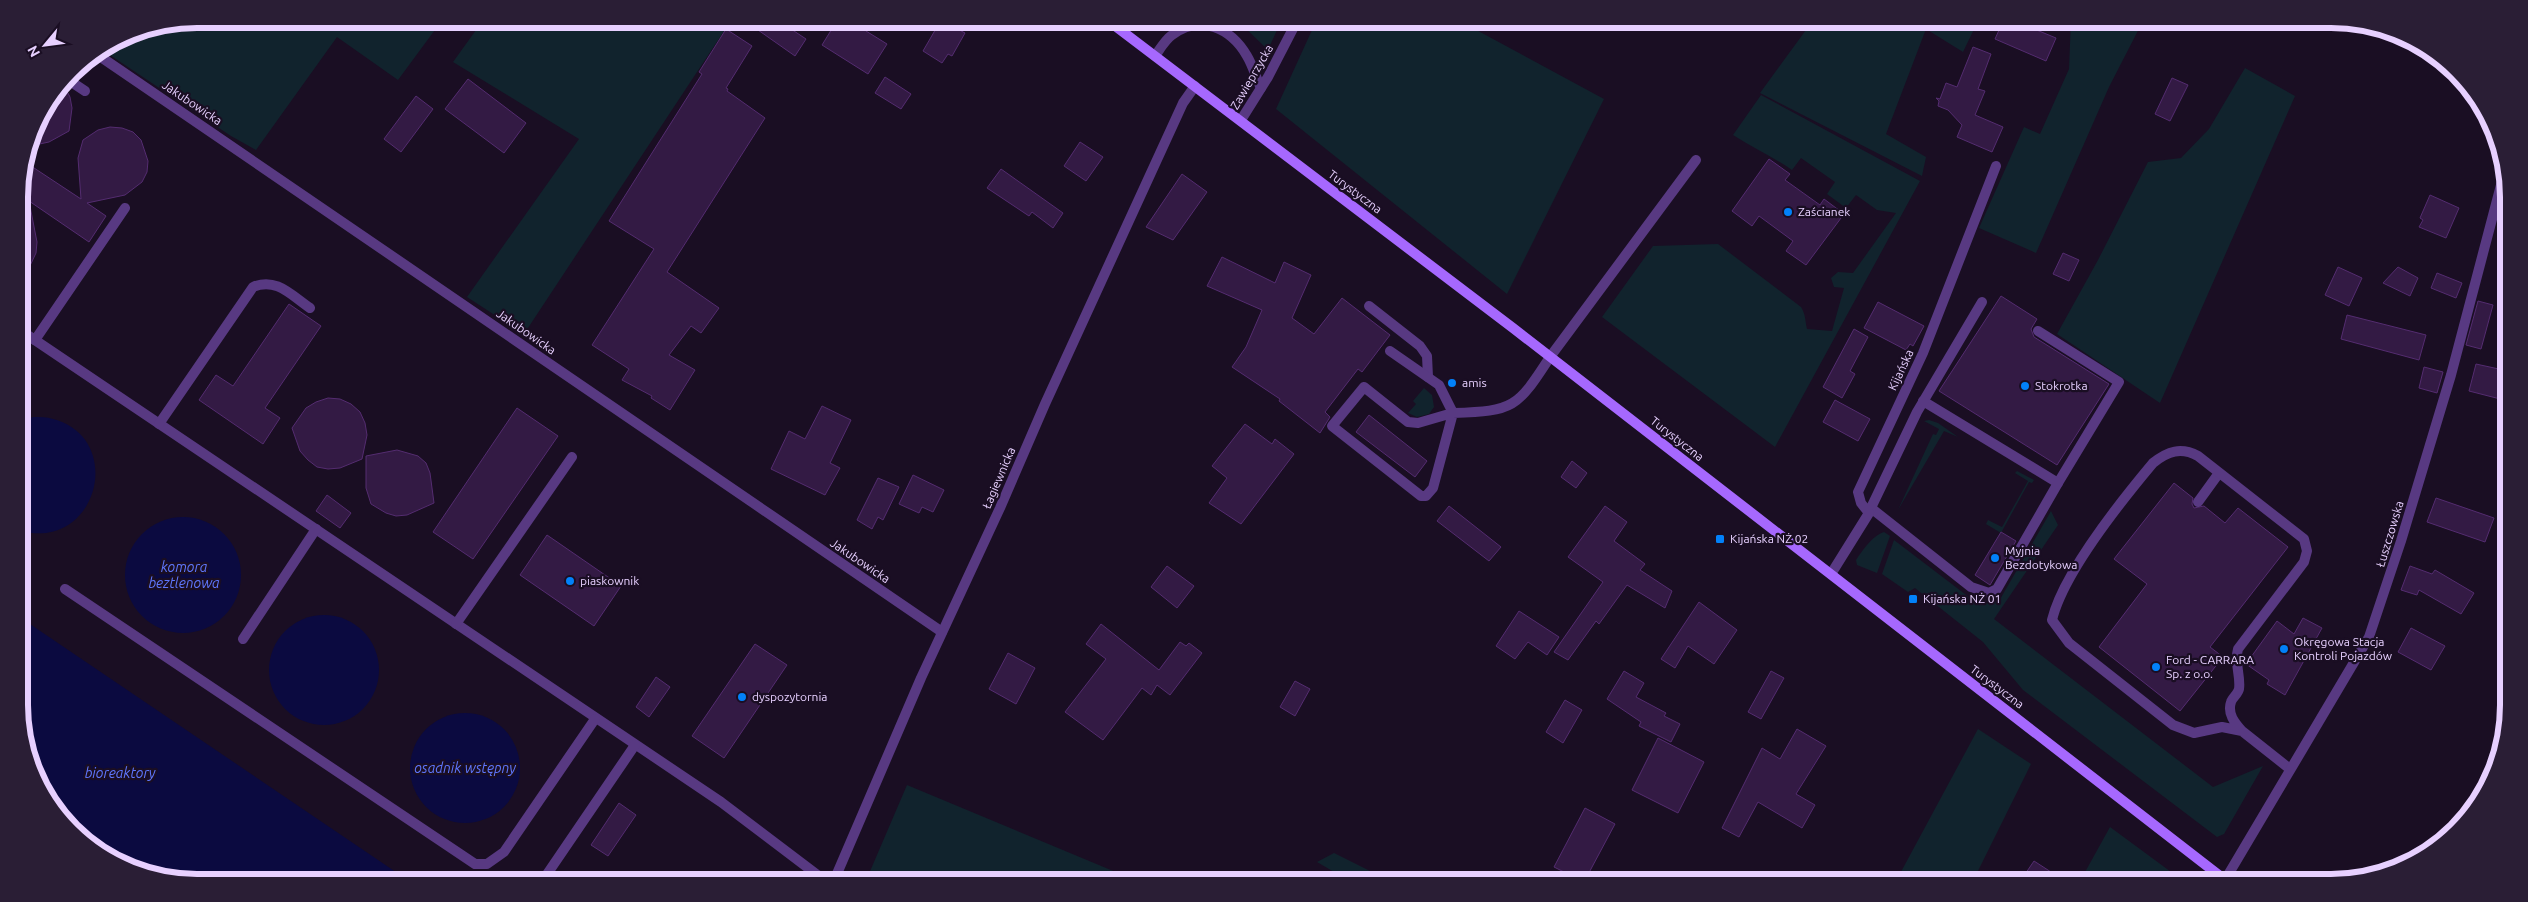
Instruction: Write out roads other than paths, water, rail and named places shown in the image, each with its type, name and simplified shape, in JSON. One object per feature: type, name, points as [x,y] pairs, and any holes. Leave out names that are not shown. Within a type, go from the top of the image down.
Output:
[{"type":"main road","name":"Turystyczna","points":[[1118,28],[1550,357],[2218,874]]},
{"type":"street","points":[[1155,56],[1170,36],[1184,28]]},
{"type":"street","points":[[1215,28],[1225,32],[1247,56],[1261,88]]},
{"type":"street","name":"Zawieprzycka","points":[[1241,120],[1261,88],[1293,28]]},
{"type":"street","name":"Jakubowicka","points":[[101,57],[942,632]]},
{"type":"street","points":[[72,82],[85,91]]},
{"type":"street","name":"Łagiewnicka","points":[[836,874],[942,632],[1183,103],[1195,86]]},
{"type":"street","points":[[1390,351],[1439,385],[1453,413],[1434,488],[1426,496],[1417,493],[1332,426],[1364,387],[1408,422],[1418,423],[1453,413],[1492,411],[1511,406],[1528,392],[1550,357],[1696,160]]},
{"type":"street","name":"Kijańska","points":[[1870,510],[1861,503],[1858,492],[1923,352],[1996,166]]},
{"type":"street","name":"Łuszczowska","points":[[2231,874],[2290,769],[2369,637],[2384,596],[2451,375],[2500,190]]},
{"type":"street","points":[[35,340],[125,208]]},
{"type":"street","points":[[159,424],[253,287],[262,283],[273,283],[310,308]]},
{"type":"street","points":[[1831,574],[1870,510],[1923,401],[1982,302]]},
{"type":"street","points":[[1369,306],[1420,346],[1427,356],[1428,377]]},
{"type":"street","points":[[1870,510],[1971,587],[1989,593],[1997,590],[2058,483],[2119,382],[2038,331]]},
{"type":"street","points":[[28,335],[595,719],[721,802],[816,874]]},
{"type":"street","points":[[1923,401],[2058,483]]},
{"type":"street","points":[[2242,731],[2222,727],[2194,733],[2173,726],[2069,643],[2052,620],[2055,606],[2086,552],[2154,463],[2176,450],[2189,452],[2304,539],[2307,550],[2304,562],[2238,649],[2236,656],[2239,690],[2231,702],[2230,712],[2233,721],[2242,731],[2290,769]]},
{"type":"street","points":[[456,624],[572,457]]},
{"type":"street","points":[[2198,502],[2219,473]]},
{"type":"street","points":[[243,639],[316,530]]},
{"type":"street","points":[[65,589],[475,864],[487,864],[504,852],[595,719]]},
{"type":"street","points":[[547,874],[635,744]]},
{"type":"water","points":[[46,417],[76,430],[90,447],[95,468],[93,490],[84,509],[69,525],[47,533],[28,532],[28,418]]},
{"type":"water","name":"komora beztlenowa","points":[[183,517],[205,521],[224,534],[237,553],[241,575],[237,597],[224,616],[205,629],[183,633],[161,629],[142,616],[129,597],[125,575],[129,553],[142,534],[161,521]]},
{"type":"water","points":[[324,615],[335,616],[345,620],[363,631],[374,649],[378,659],[378,681],[374,691],[363,709],[345,720],[335,724],[324,725],[313,724],[303,720],[285,709],[274,691],[270,681],[269,670],[270,659],[274,649],[285,631],[303,620],[313,616]]},
{"type":"water","name":"bioreaktory","points":[[28,623],[399,874],[186,874],[142,866],[103,846],[70,817],[56,799],[36,760],[28,716]]},
{"type":"water","name":"osadnik wstępny","points":[[465,713],[476,714],[486,718],[504,729],[515,747],[519,757],[519,779],[515,789],[504,807],[486,818],[476,822],[465,823],[454,822],[444,818],[426,807],[415,789],[411,779],[410,768],[411,757],[415,747],[426,729],[444,718],[454,714]]},
{"type":"place","name":"Zaścianek","points":[[1788,212]]},
{"type":"place","name":"amis","points":[[1452,383]]},
{"type":"place","name":"Stokrotka","points":[[2025,386]]},
{"type":"place","name":"Kijańska NŻ 02","points":[[1720,539]]},
{"type":"place","name":"Myjnia Bezdotykowa","points":[[1995,558]]},
{"type":"place","name":"piaskownik","points":[[570,581]]},
{"type":"place","name":"Kijańska NŻ 01","points":[[1913,599]]},
{"type":"place","name":"Okręgowa Stacja Kontroli Pojazdów","points":[[2284,649]]},
{"type":"place","name":"Ford - CARRARA Sp. z o.o.","points":[[2156,667]]},
{"type":"place","name":"dyspozytornia","points":[[742,697]]}]
